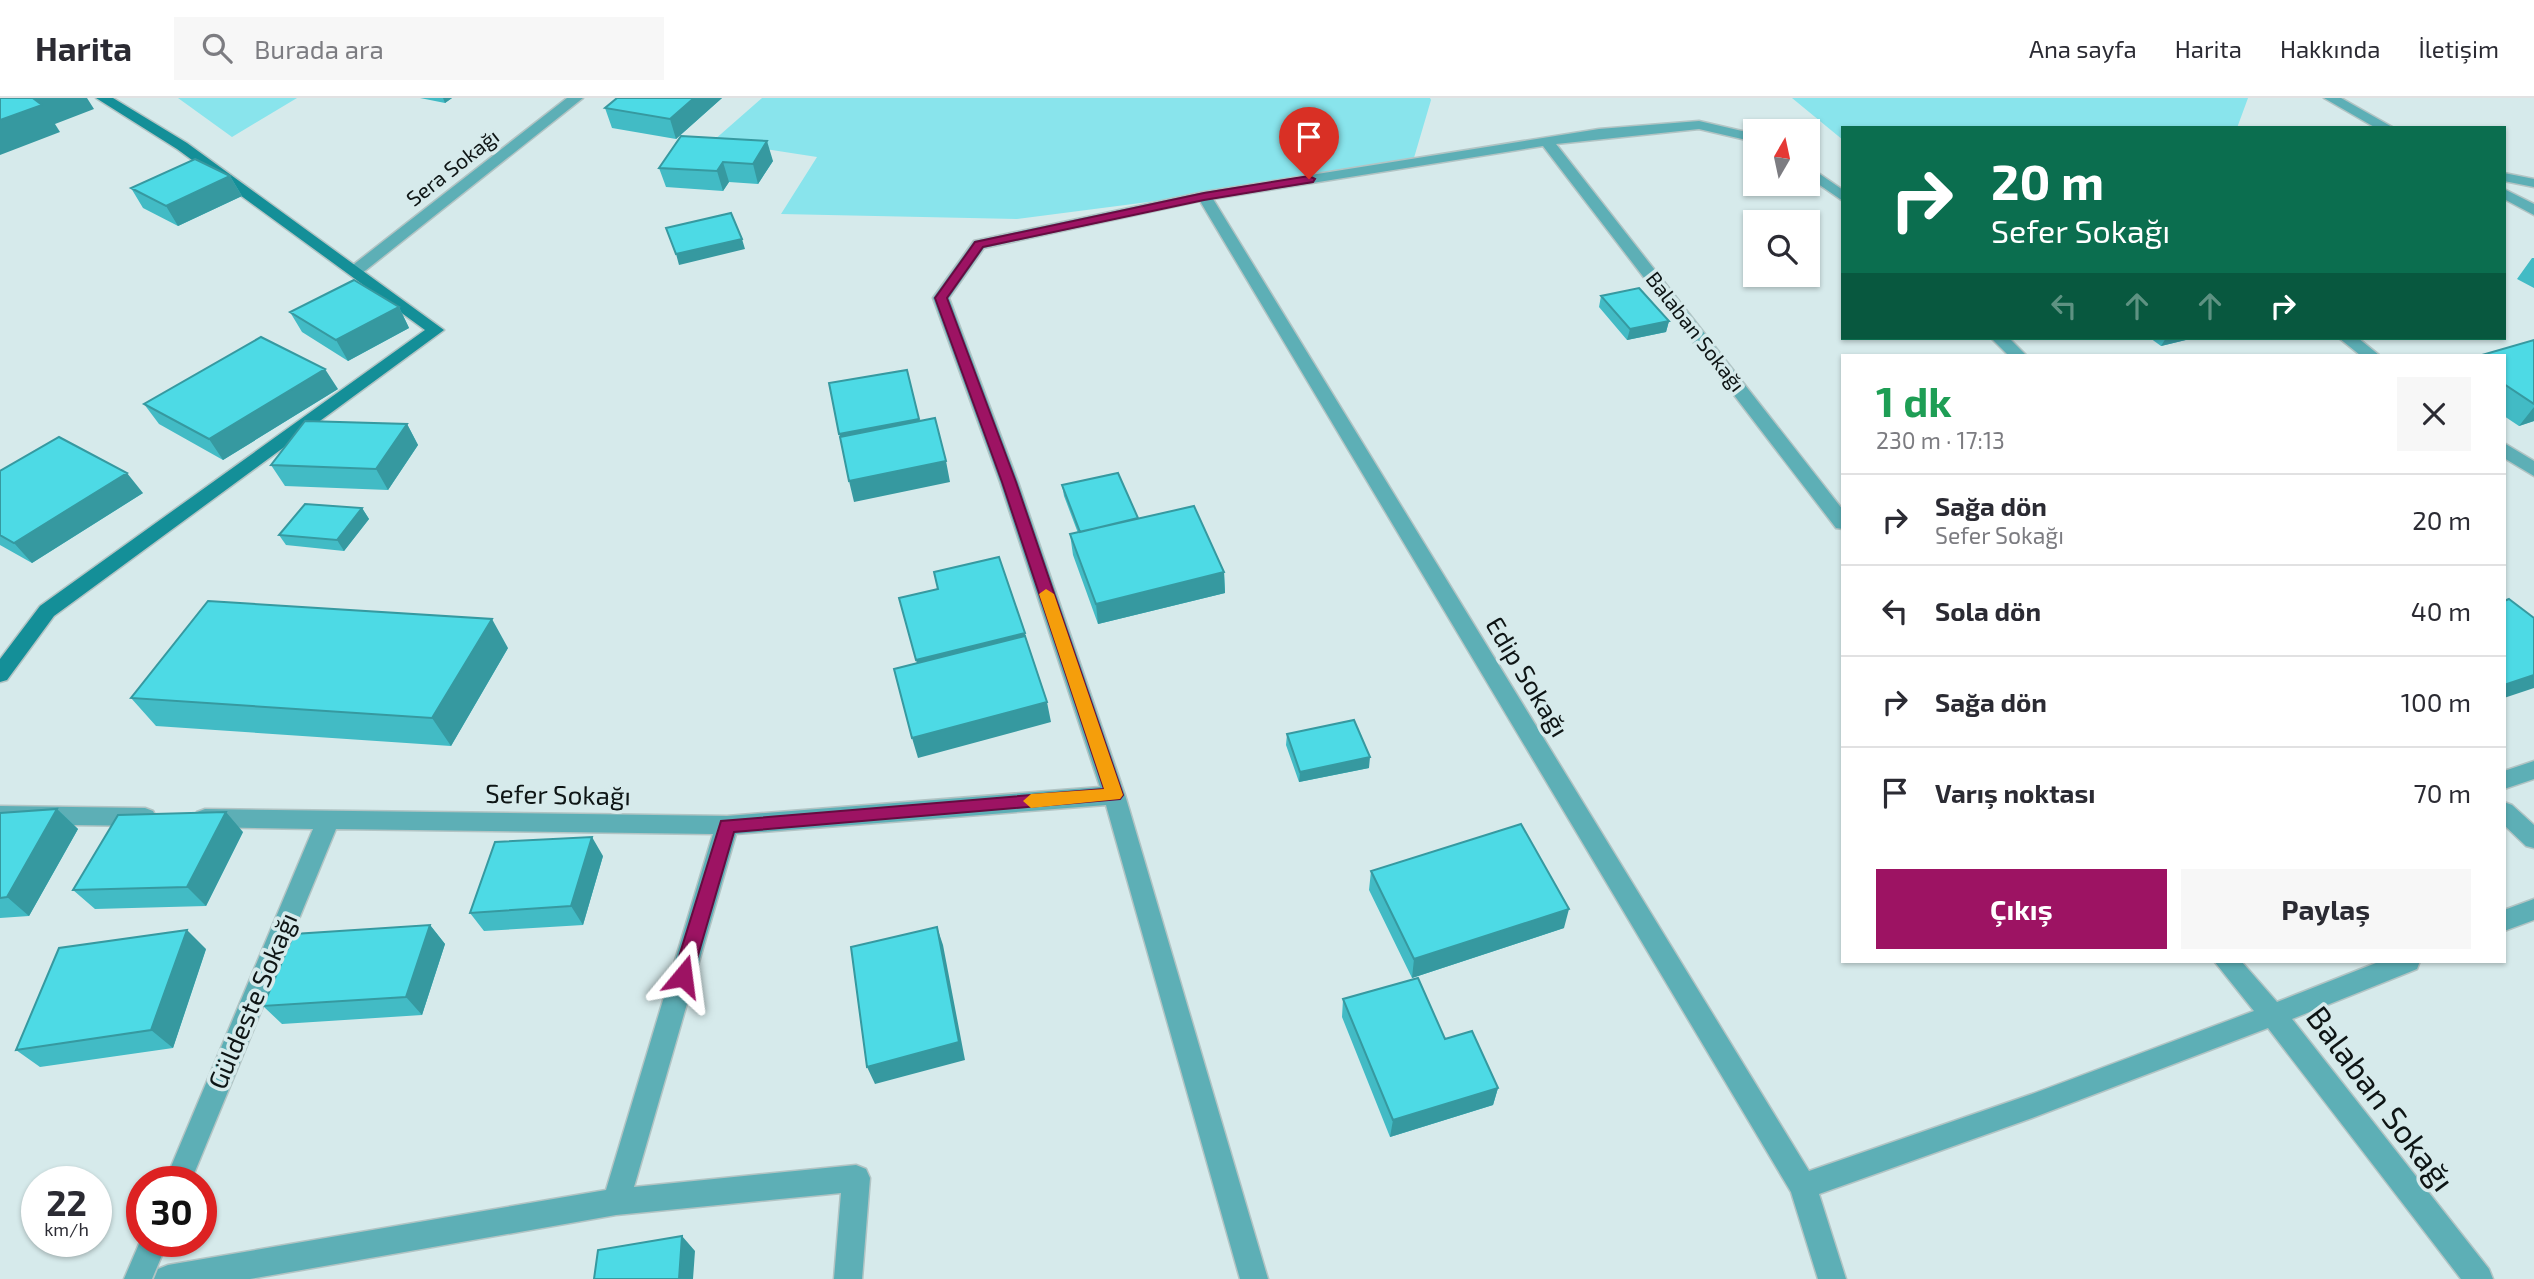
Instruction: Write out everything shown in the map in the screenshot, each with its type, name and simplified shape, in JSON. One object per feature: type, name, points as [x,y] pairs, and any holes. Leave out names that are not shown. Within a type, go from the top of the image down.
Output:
[{"type":"street","points":[[0,674],[47,611],[436,330],[182,146],[103,98]]},
{"type":"street","name":"Sera Sokağı","points":[[355,271],[576,98]]},
{"type":"street","points":[[2330,98],[2383,126]]},
{"type":"street","points":[[1255,1279],[1114,795],[1009,482],[941,298],[979,244],[1204,196],[1599,133],[1699,125],[1743,135]]},
{"type":"street","name":"Balaban Sokağı","points":[[1546,141],[1841,520]]},
{"type":"street","points":[[2506,177],[2534,183]]},
{"type":"street","points":[[1820,179],[1841,195]]},
{"type":"street","points":[[2506,194],[2534,210]]},
{"type":"street","name":"Edip Sokağı","points":[[1204,196],[1803,1186],[1832,1279]]},
{"type":"street","points":[[2001,340],[2017,354]]},
{"type":"street","points":[[2350,340],[2370,354]]},
{"type":"street","points":[[2506,450],[2534,470]]},
{"type":"street","points":[[2506,779],[2534,770]]},
{"type":"street","name":"Sefer Sokağı","points":[[0,815],[727,825],[1114,795]]},
{"type":"street","points":[[2506,813],[2534,839]]},
{"type":"street","name":"Güldeste Sokağı","points":[[184,1166],[328,820]]},
{"type":"street","points":[[616,1202],[727,825]]},
{"type":"street","points":[[2506,920],[2534,909]]},
{"type":"street","name":"Balaban Sokağı","points":[[2228,963],[2276,1015],[2433,1225],[2479,1279]]},
{"type":"street","points":[[1803,1186],[1930,1143],[2276,1015],[2403,963]]},
{"type":"street","points":[[168,1279],[616,1202],[856,1178],[848,1279]]},
{"type":"street","points":[[138,1279],[147,1257]]},
{"type":"shaded area","points":[[178,98],[297,98],[232,137]]},
{"type":"shaded area","points":[[762,98],[1431,100],[1411,168],[1017,219],[781,214],[817,157],[713,141]]},
{"type":"shaded area","points":[[1792,98],[2248,98],[2238,126],[1841,126],[1841,138]]},
{"type":"building","points":[[0,98],[35,98],[42,105],[0,120]]},
{"type":"building","points":[[617,98],[694,98],[670,119],[605,108]]},
{"type":"building","points":[[681,136],[767,141],[753,164],[723,162],[717,171],[659,168]]},
{"type":"building","points":[[195,159],[230,176],[166,206],[131,188]]},
{"type":"building","points":[[731,213],[742,239],[676,254],[666,228]]},
{"type":"building","points":[[354,280],[399,307],[336,340],[290,312]]},
{"type":"building","points":[[1639,288],[1669,321],[1630,329],[1601,296]]},
{"type":"building","points":[[261,337],[325,369],[209,439],[144,404]]},
{"type":"building","points":[[2534,340],[2534,404],[2506,385],[2506,354],[2485,354]]},
{"type":"building","points":[[907,370],[919,419],[839,434],[829,383]]},
{"type":"building","points":[[935,418],[946,461],[849,481],[840,437]]},
{"type":"building","points":[[305,421],[407,424],[376,469],[271,465]]},
{"type":"building","points":[[59,437],[127,473],[14,543],[0,535],[0,471]]},
{"type":"building","points":[[1118,473],[1138,518],[1080,532],[1062,485]]},
{"type":"building","points":[[305,504],[362,508],[337,540],[279,535]]},
{"type":"building","points":[[1194,506],[1224,572],[1096,604],[1070,534]]},
{"type":"building","points":[[999,557],[1025,633],[916,660],[899,598],[938,589],[934,572]]},
{"type":"building","points":[[2509,599],[2534,618],[2534,675],[2506,684],[2506,600]]},
{"type":"building","points":[[208,601],[492,619],[432,718],[131,698]]},
{"type":"building","points":[[1025,636],[1047,702],[912,738],[894,669]]},
{"type":"building","points":[[1354,720],[1370,757],[1300,772],[1287,734]]},
{"type":"building","points":[[57,809],[7,897],[0,898],[0,813]]},
{"type":"building","points":[[226,812],[187,887],[73,890],[118,815]]},
{"type":"building","points":[[1521,824],[1569,909],[1414,959],[1371,871]]},
{"type":"building","points":[[592,837],[571,906],[470,913],[495,842]]},
{"type":"building","points":[[430,925],[406,997],[263,1006],[294,934]]},
{"type":"building","points":[[937,927],[959,1042],[867,1067],[851,947]]},
{"type":"building","points":[[187,930],[151,1030],[16,1050],[59,948]]},
{"type":"building","points":[[1418,978],[1445,1039],[1472,1031],[1498,1088],[1393,1120],[1343,999]]},
{"type":"building","points":[[682,1236],[679,1279],[594,1279],[598,1250]]},
{"type":"slow traffic","points":[[1031,801],[1114,795],[1046,594]]},
{"type":"route","points":[[683,976],[727,825],[1114,795],[1009,482],[941,298],[979,244],[1204,196],[1309,179]]}]
